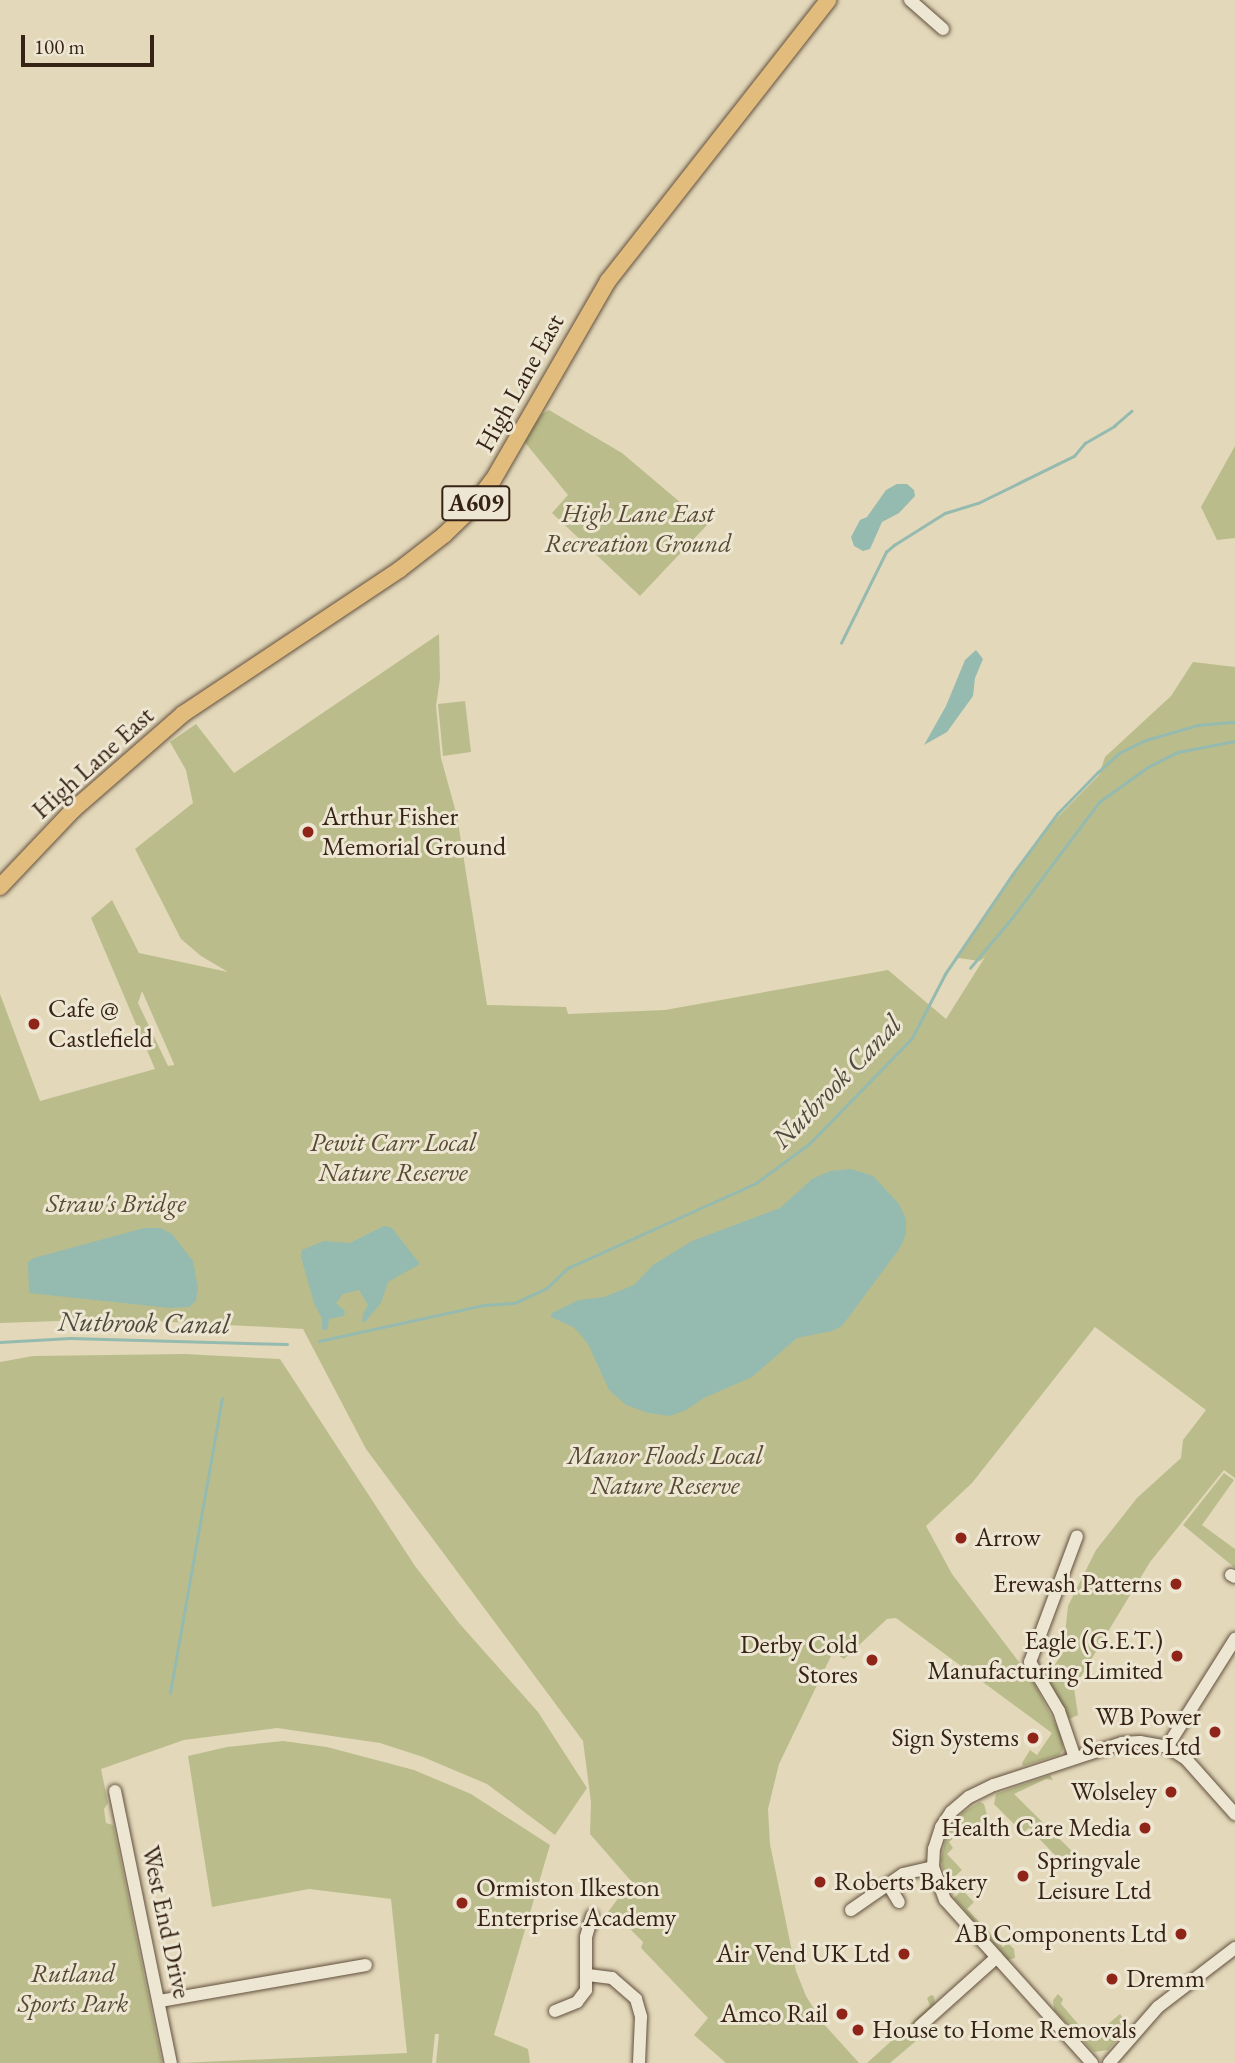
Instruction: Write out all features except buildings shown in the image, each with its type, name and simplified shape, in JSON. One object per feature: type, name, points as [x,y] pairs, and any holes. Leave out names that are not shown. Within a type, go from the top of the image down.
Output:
[{"type":"main road","name":"High Lane East","points":[[0,887],[73,810],[158,734],[228,682],[399,570],[444,535],[470,510],[499,470],[575,333],[611,277],[828,0]]},
{"type":"street","points":[[910,0],[943,29]]},
{"type":"street","points":[[1075,1758],[1059,1712],[1030,1662],[1046,1634],[1077,1536]]},
{"type":"street","points":[[1167,1747],[1235,1639]]},
{"type":"street","points":[[1092,2063],[945,1900],[933,1867],[934,1849],[941,1827],[951,1812],[969,1797],[1075,1758],[1132,1742],[1167,1747],[1197,1769],[1235,1814]]},
{"type":"street","name":"West End Drive","points":[[116,1791],[115,1814],[160,2001],[171,2063]]},
{"type":"street","points":[[851,1910],[910,1872],[933,1867]]},
{"type":"street","points":[[888,1884],[899,1902]]},
{"type":"street","points":[[555,2011],[581,1999],[587,1986],[588,1975],[581,1931],[592,1916]]},
{"type":"street","points":[[1109,2063],[1158,2007],[1235,1948]]},
{"type":"street","points":[[920,2026],[997,1957]]},
{"type":"street","points":[[160,2001],[366,1965]]},
{"type":"street","points":[[588,1975],[612,1978],[638,2003],[641,2017],[639,2063]]},
{"type":"green space","name":"High Lane East Recreation Ground","points":[[549,410],[622,453],[707,525],[640,596],[552,513],[568,495],[523,440],[542,414]]},
{"type":"green space","points":[[1235,446],[1235,538],[1217,540],[1201,507]]},
{"type":"green space","points":[[439,634],[440,679],[436,706],[441,758],[457,816],[487,1005],[566,1007],[568,1014],[665,1010],[888,970],[946,1019],[985,957],[980,961],[958,958],[1015,871],[1048,827],[1099,775],[1105,757],[1171,696],[1193,662],[1235,667],[1235,1478],[1224,1470],[1150,1562],[1074,1688],[1078,1715],[1069,1719],[1047,1677],[1063,1652],[1068,1606],[1096,1550],[1137,1498],[1181,1458],[1183,1440],[1206,1410],[1095,1327],[972,1483],[926,1526],[952,1574],[1032,1679],[1062,1737],[1063,1750],[1059,1755],[1023,1766],[1022,1763],[1030,1750],[1037,1755],[1052,1733],[896,1618],[887,1619],[844,1659],[833,1652],[779,1764],[768,1809],[770,1844],[796,1971],[806,1996],[822,2022],[859,2063],[726,2063],[694,2035],[708,2018],[641,1948],[643,1942],[617,1916],[608,1912],[631,1881],[590,1834],[591,1802],[583,1741],[366,1449],[303,1329],[117,1319],[0,1323],[0,994],[40,1101],[155,1069],[91,918],[112,900],[139,953],[228,972],[201,956],[181,939],[135,849],[193,803],[186,770],[170,742],[196,724],[234,773]],"holes":[[[142,991],[174,1065],[168,1066],[138,1003]]]},
{"type":"green space","points":[[465,701],[471,752],[443,756],[438,704]]},
{"type":"green space","name":"Rutland Sports Park","points":[[185,1354],[280,1359],[415,1566],[459,1623],[538,1712],[587,1788],[555,1835],[487,1784],[423,1757],[380,1743],[277,1728],[184,1740],[101,1769],[108,1803],[104,1809],[106,1823],[113,1825],[162,2063],[0,2063],[0,1362],[33,1356]]},
{"type":"green space","points":[[1224,1473],[1234,1480],[1202,1525],[1235,1549],[1235,1568],[1183,1525]]},
{"type":"green space","name":"Ormiston Ilkeston Enterprise Academy","points":[[283,1741],[327,1747],[414,1770],[471,1794],[550,1845],[494,2035],[528,2049],[530,2063],[436,2063],[439,2034],[435,2034],[432,2063],[179,2063],[407,2053],[391,1899],[309,1889],[212,1907],[188,1756],[227,1747]]},
{"type":"green space","points":[[1050,1775],[1053,1780],[1046,1779],[1014,1794],[1082,1861],[1071,1872],[1029,1828],[1023,1833],[994,1804],[996,1794]]},
{"type":"green space","points":[[980,1802],[984,1804],[987,1815],[976,1826],[971,1823],[949,1842],[953,1848],[947,1854],[962,1870],[946,1884],[941,1860],[947,1833],[962,1813]]},
{"type":"green space","points":[[962,1890],[974,1902],[967,1909],[1003,1947],[1008,1943],[1014,1949],[1015,1958],[1008,1960],[954,1898]]},
{"type":"green space","points":[[1058,1994],[1063,1999],[1061,2004],[1085,2032],[1098,2026],[1101,2030],[1120,2014],[1129,2026],[1108,2050],[1094,2052],[1054,2010],[1053,2000]]},
{"type":"green space","points":[[934,1996],[935,2007],[915,2028],[919,2036],[916,2041],[890,2063],[867,2063],[930,2006],[927,1998]]},
{"type":"water","points":[[897,484],[907,484],[914,490],[915,496],[899,513],[882,522],[870,549],[863,551],[854,546],[851,537],[860,520],[867,517],[886,490]]},
{"type":"water","points":[[976,650],[983,659],[975,678],[973,696],[947,732],[924,745],[946,706],[965,660]]},
{"type":"water","points":[[851,1169],[873,1176],[899,1204],[906,1219],[906,1234],[900,1248],[842,1326],[832,1331],[797,1338],[752,1377],[704,1398],[686,1410],[670,1416],[648,1413],[626,1405],[609,1390],[588,1344],[580,1334],[573,1327],[551,1317],[552,1313],[579,1300],[604,1297],[634,1285],[653,1265],[692,1241],[780,1208],[812,1179],[830,1171]]},
{"type":"water","points":[[384,1226],[392,1228],[420,1264],[388,1282],[381,1303],[365,1322],[362,1322],[363,1314],[368,1305],[359,1290],[343,1294],[336,1303],[345,1311],[344,1316],[329,1319],[328,1329],[322,1330],[322,1319],[314,1303],[301,1257],[302,1250],[324,1241],[350,1243]]},
{"type":"water","points":[[144,1228],[161,1228],[172,1234],[193,1261],[198,1288],[196,1301],[189,1307],[170,1308],[29,1293],[28,1262],[34,1258]]},
{"type":"waterway","points":[[841,643],[886,552],[894,545],[945,513],[978,503],[1074,456],[1085,443],[1114,426],[1131,411]]},
{"type":"waterway","name":"Nutbrook Canal","points":[[319,1341],[484,1305],[515,1303],[547,1288],[568,1268],[756,1183],[809,1144],[912,1038],[945,974],[1012,875],[1057,814],[1097,773],[1119,753],[1146,740],[1198,725],[1235,722]]},
{"type":"waterway","points":[[970,968],[1012,918],[1099,802],[1148,767],[1178,752],[1235,741]]},
{"type":"waterway","name":"Nutbrook Canal","points":[[0,1342],[70,1338],[287,1344]]},
{"type":"waterway","points":[[170,1693],[222,1399]]},
{"type":"place","name":"Arthur Fisher Memorial Ground","points":[[308,832]]},
{"type":"place","name":"Cafe @ Castlefield","points":[[34,1024]]},
{"type":"place","name":"Arrow","points":[[961,1538]]},
{"type":"place","name":"Erewash Patterns","points":[[1176,1584]]},
{"type":"place","name":"Eagle (G.E.T.) Manufacturing Limited","points":[[1177,1656]]},
{"type":"place","name":"Derby Cold Stores","points":[[872,1660]]},
{"type":"place","name":"WB Power Services Ltd","points":[[1215,1732]]},
{"type":"place","name":"Sign Systems","points":[[1033,1738]]},
{"type":"place","name":"Wolseley","points":[[1171,1792]]},
{"type":"place","name":"Health Care Media","points":[[1145,1828]]},
{"type":"place","name":"Springvale Leisure Ltd","points":[[1023,1876]]},
{"type":"place","name":"Roberts Bakery","points":[[820,1882]]},
{"type":"place","name":"Ormiston Ilkeston Enterprise Academy","points":[[462,1903]]},
{"type":"place","name":"AB Components Ltd","points":[[1181,1934]]},
{"type":"place","name":"Air Vend UK Ltd","points":[[904,1954]]},
{"type":"place","name":"Dremm","points":[[1112,1979]]},
{"type":"place","name":"Amco Rail","points":[[842,2014]]},
{"type":"place","name":"House to Home Removals","points":[[858,2030]]},
{"type":"park label","name":"Pewit Carr Local Nature Reserve","points":[[393,1158]]},
{"type":"park label","name":"Straw's Bridge","points":[[116,1204]]},
{"type":"park label","name":"Manor Floods Local Nature Reserve","points":[[665,1471]]}]
